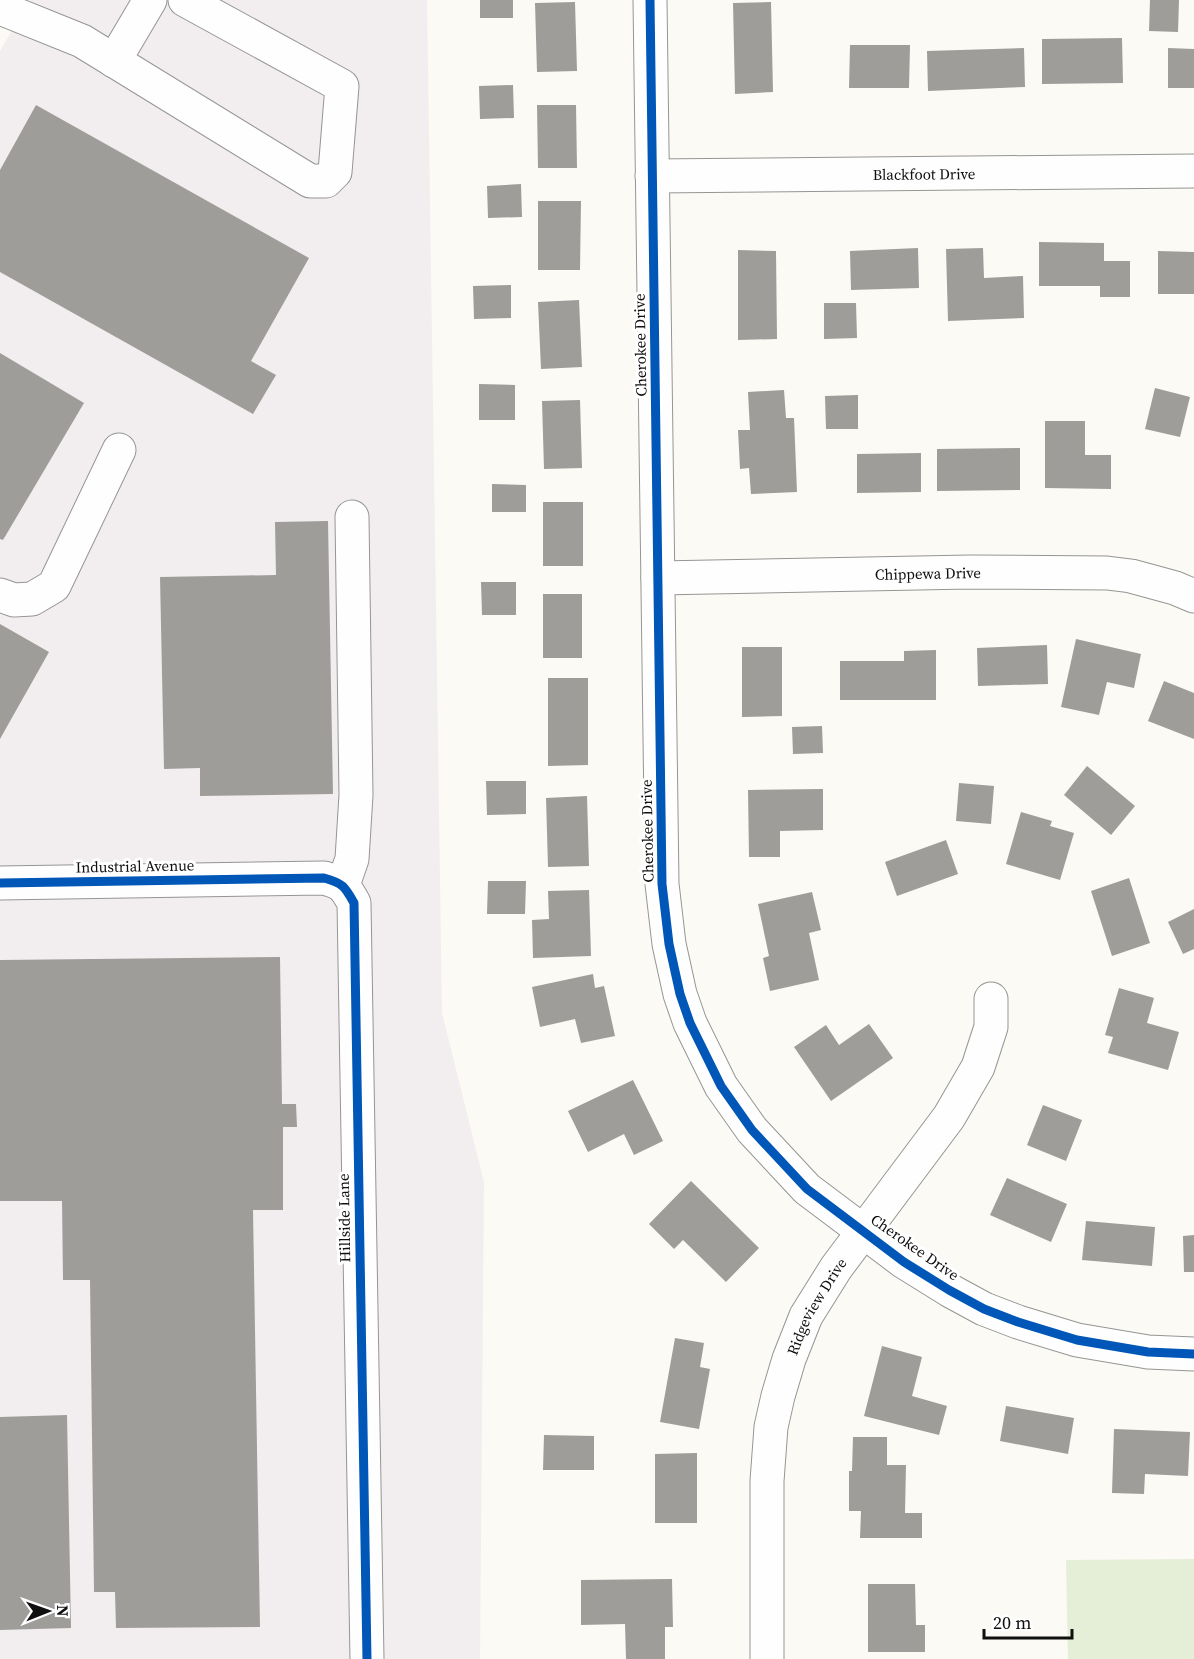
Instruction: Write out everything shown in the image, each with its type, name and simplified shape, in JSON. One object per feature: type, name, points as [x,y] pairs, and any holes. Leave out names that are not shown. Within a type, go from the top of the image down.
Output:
[{"type":"street","points":[[114,61],[150,0]]},
{"type":"street","points":[[0,8],[82,41],[310,181],[326,181],[335,172],[342,86],[184,0]]},
{"type":"street","name":"Cherokee Drive","points":[[650,0],[662,884],[669,944],[680,993],[690,1023],[722,1086],[752,1130],[807,1189],[904,1262],[984,1309],[1018,1322],[1077,1340],[1148,1352],[1194,1354]]},
{"type":"street","name":"Blackfoot Drive","points":[[652,176],[1194,171]]},
{"type":"street","points":[[0,596],[14,600],[32,599],[54,586],[119,450]]},
{"type":"street","points":[[343,885],[352,859],[356,795],[352,517]]},
{"type":"street","name":"Chippewa Drive","points":[[658,578],[1107,573],[1131,576],[1175,588],[1194,596]]},
{"type":"street","name":"Industrial Avenue","points":[[0,883],[324,878],[338,881],[343,885]]},
{"type":"street","name":"Hillside Lane","points":[[343,885],[354,903],[366,1643]]},
{"type":"street","name":"Ridgeview Drive","points":[[767,1659],[767,1481],[771,1427],[789,1359],[806,1316],[836,1268],[949,1117],[978,1067],[991,1027],[992,999]]},
{"type":"shaded area","points":[[30,0],[427,0],[442,1013],[484,1182],[480,1659],[0,1659],[0,51]]},
{"type":"green space","points":[[1194,1559],[1194,1659],[1068,1659],[1066,1560]]},
{"type":"building","points":[[480,0],[513,0],[513,18],[480,18]]},
{"type":"building","points":[[1150,0],[1179,0],[1178,32],[1149,31]]},
{"type":"building","points":[[575,2],[577,71],[537,72],[535,3]]},
{"type":"building","points":[[771,2],[773,92],[735,94],[733,3]]},
{"type":"building","points":[[1122,38],[1123,83],[1042,84],[1042,39]]},
{"type":"building","points":[[850,45],[910,45],[909,88],[849,88]]},
{"type":"building","points":[[1024,48],[1025,87],[928,91],[927,51]]},
{"type":"building","points":[[1168,48],[1194,49],[1194,88],[1168,88]]},
{"type":"building","points":[[513,85],[514,118],[480,119],[479,86]]},
{"type":"building","points":[[36,105],[309,258],[251,361],[276,375],[253,414],[0,272],[0,170]]},
{"type":"building","points":[[537,105],[576,105],[577,168],[538,168]]},
{"type":"building","points":[[521,184],[522,217],[488,218],[487,186]]},
{"type":"building","points":[[538,201],[581,201],[580,270],[538,270]]},
{"type":"building","points":[[1039,242],[1104,243],[1104,261],[1130,261],[1130,297],[1100,297],[1100,286],[1039,286]]},
{"type":"building","points":[[918,248],[919,288],[851,290],[850,251]]},
{"type":"building","points":[[983,248],[984,278],[1023,276],[1024,318],[948,321],[946,249]]},
{"type":"building","points":[[738,250],[776,251],[777,339],[738,340]]},
{"type":"building","points":[[1158,251],[1194,252],[1194,294],[1158,294]]},
{"type":"building","points":[[511,285],[511,318],[474,319],[473,286]]},
{"type":"building","points":[[579,300],[582,367],[541,369],[538,302]]},
{"type":"building","points":[[824,303],[856,303],[857,338],[824,339]]},
{"type":"building","points":[[0,353],[84,403],[3,540],[0,539]]},
{"type":"building","points":[[479,384],[515,385],[515,420],[479,420]]},
{"type":"building","points":[[1155,388],[1190,397],[1180,437],[1145,429]]},
{"type":"building","points":[[784,390],[786,418],[794,418],[797,492],[751,494],[749,468],[740,469],[738,430],[750,430],[748,392]]},
{"type":"building","points":[[858,395],[858,429],[826,429],[825,396]]},
{"type":"building","points":[[580,400],[582,468],[544,469],[542,401]]},
{"type":"building","points":[[1045,421],[1085,421],[1085,455],[1111,455],[1111,489],[1045,488]]},
{"type":"building","points":[[1020,448],[1020,490],[937,491],[937,449]]},
{"type":"building","points":[[921,453],[921,492],[857,493],[857,454]]},
{"type":"building","points":[[492,484],[526,485],[526,512],[492,512]]},
{"type":"building","points":[[543,502],[583,502],[583,566],[543,566]]},
{"type":"building","points":[[328,521],[333,794],[200,796],[200,768],[164,769],[160,577],[276,575],[275,522]]},
{"type":"building","points":[[481,582],[516,582],[516,615],[482,615]]},
{"type":"building","points":[[543,594],[582,594],[582,658],[543,658]]},
{"type":"building","points":[[0,624],[49,652],[0,739]]},
{"type":"building","points":[[1076,639],[1141,654],[1134,688],[1107,682],[1099,715],[1061,707]]},
{"type":"building","points":[[1047,645],[1048,684],[978,686],[977,648]]},
{"type":"building","points":[[742,647],[782,647],[782,716],[742,717]]},
{"type":"building","points":[[936,650],[936,700],[840,700],[840,661],[904,661],[904,651]]},
{"type":"building","points":[[548,678],[588,678],[588,765],[548,766]]},
{"type":"building","points":[[1164,681],[1194,693],[1194,739],[1148,721]]},
{"type":"building","points":[[822,726],[823,753],[793,754],[792,727]]},
{"type":"building","points":[[1087,766],[1135,806],[1111,835],[1064,795]]},
{"type":"building","points":[[486,781],[526,781],[526,814],[487,815]]},
{"type":"building","points":[[959,783],[994,786],[991,824],[956,821]]},
{"type":"building","points":[[823,789],[823,830],[780,831],[780,857],[749,857],[748,790]]},
{"type":"building","points":[[587,796],[589,866],[548,867],[546,798]]},
{"type":"building","points":[[1021,812],[1052,821],[1050,826],[1074,833],[1060,880],[1006,864]]},
{"type":"building","points":[[946,840],[958,874],[897,896],[885,862]]},
{"type":"building","points":[[1129,878],[1150,943],[1112,956],[1091,891]]},
{"type":"building","points":[[488,881],[526,881],[525,914],[487,914]]},
{"type":"building","points":[[589,890],[591,956],[533,958],[532,920],[549,919],[548,891]]},
{"type":"building","points":[[812,892],[821,930],[809,933],[819,980],[770,991],[763,958],[769,956],[758,904]]},
{"type":"building","points":[[1194,909],[1194,949],[1183,954],[1168,922]]},
{"type":"building","points":[[280,957],[282,1104],[296,1104],[297,1127],[283,1127],[283,1210],[253,1210],[260,1627],[116,1628],[115,1592],[94,1592],[90,1280],[63,1280],[62,1201],[0,1201],[0,960]]},
{"type":"building","points":[[593,974],[595,988],[604,986],[615,1036],[581,1043],[575,1019],[540,1027],[532,987]]},
{"type":"building","points":[[1119,988],[1154,998],[1147,1023],[1179,1032],[1168,1070],[1108,1053],[1113,1037],[1105,1035]]},
{"type":"building","points":[[869,1024],[893,1058],[831,1101],[794,1047],[826,1025],[839,1045]]},
{"type":"building","points":[[633,1080],[663,1141],[634,1155],[624,1134],[588,1152],[568,1111]]},
{"type":"building","points":[[1043,1105],[1082,1120],[1066,1161],[1027,1145]]},
{"type":"building","points":[[1007,1178],[1067,1204],[1051,1242],[990,1215]]},
{"type":"building","points":[[691,1181],[759,1248],[726,1282],[683,1240],[674,1249],[649,1224]]},
{"type":"building","points":[[1086,1221],[1155,1227],[1152,1266],[1082,1260]]},
{"type":"building","points":[[1194,1235],[1194,1272],[1184,1272],[1183,1236]]},
{"type":"building","points":[[675,1338],[704,1343],[700,1367],[710,1369],[699,1429],[660,1422]]},
{"type":"building","points":[[882,1346],[922,1357],[912,1396],[947,1406],[939,1435],[864,1416]]},
{"type":"building","points":[[1006,1406],[1074,1418],[1068,1454],[1000,1441]]},
{"type":"building","points":[[67,1415],[71,1628],[0,1630],[0,1417]]},
{"type":"building","points":[[1114,1429],[1190,1432],[1188,1476],[1145,1474],[1144,1494],[1112,1493]]},
{"type":"building","points":[[544,1435],[594,1436],[594,1470],[543,1470]]},
{"type":"building","points":[[853,1437],[887,1437],[887,1465],[906,1465],[905,1513],[922,1513],[922,1538],[860,1538],[861,1511],[849,1511],[849,1471],[852,1471]]},
{"type":"building","points":[[697,1453],[697,1523],[655,1523],[655,1454]]},
{"type":"building","points":[[672,1579],[673,1627],[665,1627],[665,1659],[626,1659],[625,1624],[581,1625],[581,1580]]},
{"type":"building","points":[[868,1584],[915,1584],[916,1625],[925,1625],[925,1652],[868,1652]]},
{"type":"cycle path","points":[[650,0],[662,884],[669,944],[680,994],[690,1023],[721,1086],[752,1130],[807,1189],[904,1262],[984,1309],[1018,1322],[1077,1340],[1148,1352],[1194,1354]]},
{"type":"cycle path","points":[[0,883],[324,878],[343,886],[354,903],[367,1659]]}]
